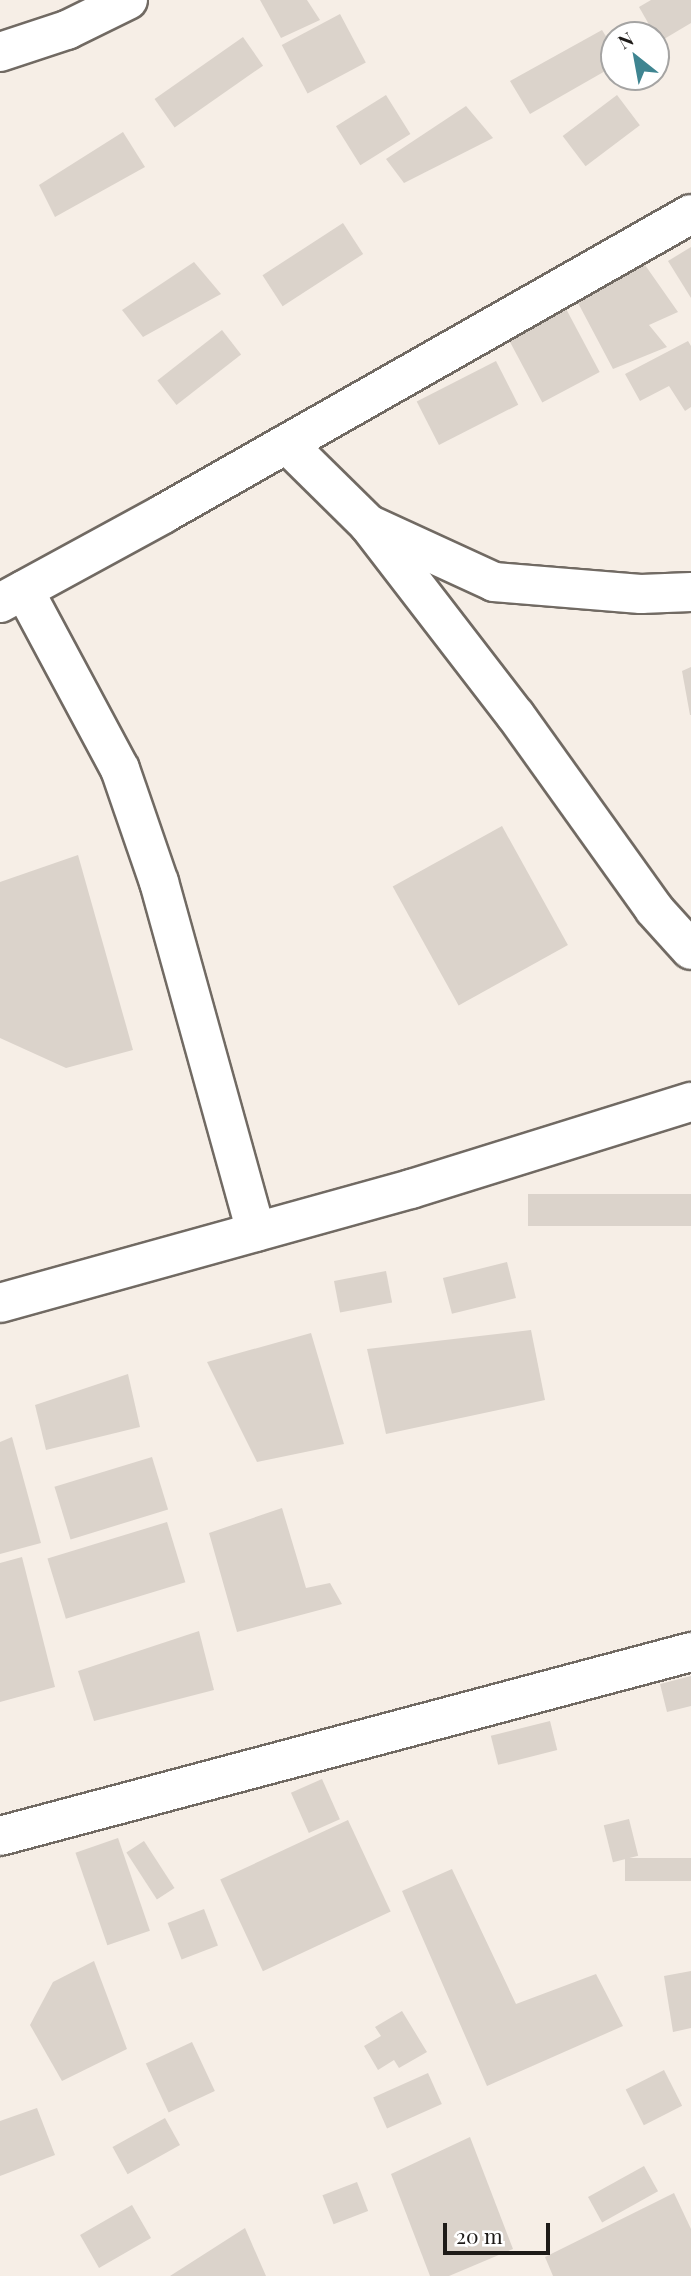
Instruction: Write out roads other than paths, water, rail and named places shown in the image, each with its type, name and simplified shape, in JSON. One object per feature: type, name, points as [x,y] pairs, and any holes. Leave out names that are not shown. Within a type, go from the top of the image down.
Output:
[{"type":"street","points":[[0,52],[67,30],[128,0]]},
{"type":"street","points":[[256,1232],[159,882],[120,769],[12,597],[691,214]]},
{"type":"street","points":[[287,444],[368,524],[516,716],[653,909],[691,950]]},
{"type":"street","points":[[368,524],[494,582],[641,594],[691,592]]},
{"type":"street","points":[[0,1303],[411,1189],[691,1102]]},
{"type":"street","points":[[0,1836],[691,1652]]}]
